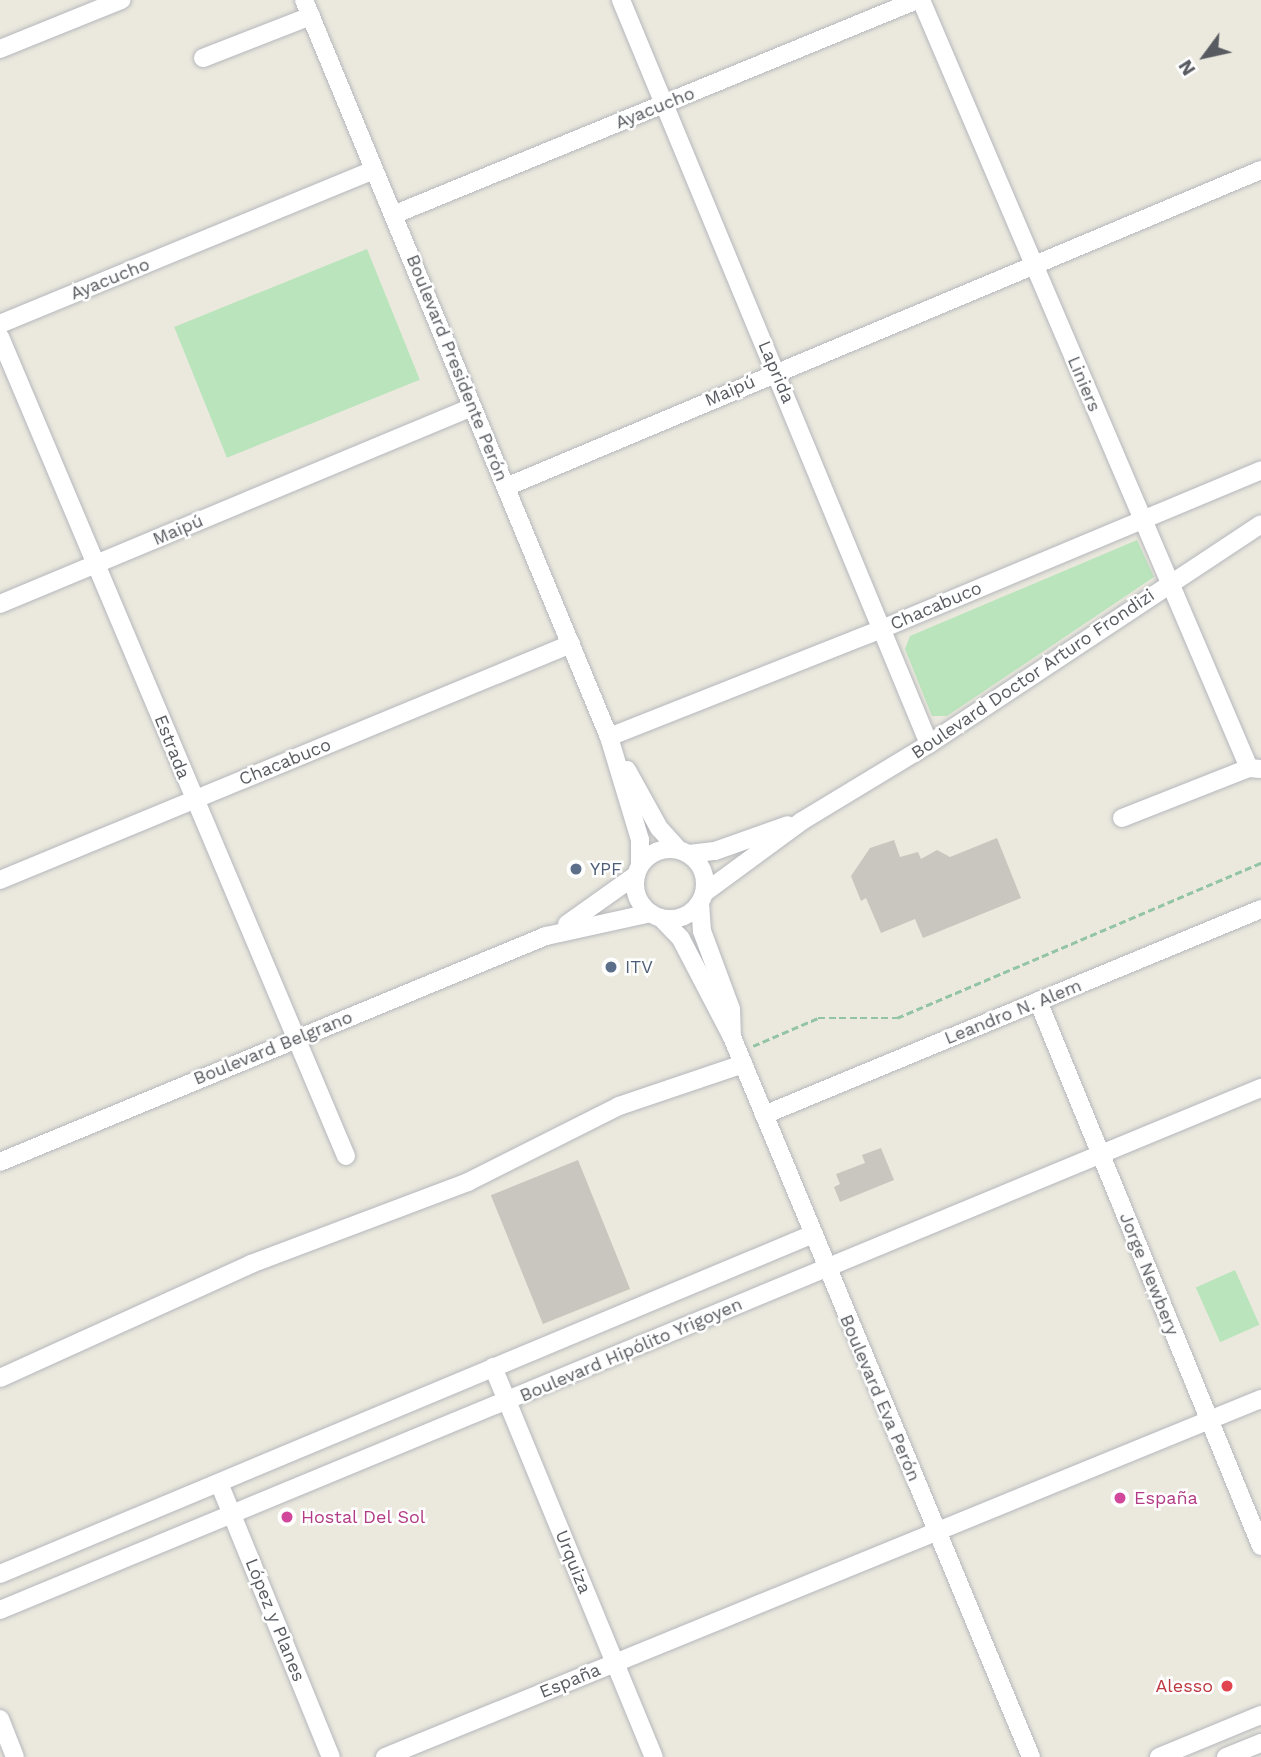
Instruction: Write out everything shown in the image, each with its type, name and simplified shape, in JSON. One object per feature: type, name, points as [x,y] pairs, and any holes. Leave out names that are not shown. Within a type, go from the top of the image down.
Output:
[{"type":"street","points":[[0,49],[90,6],[121,0]]},
{"type":"street","name":"Laprida","points":[[621,0],[884,628],[929,744]]},
{"type":"street","name":"Ayacucho","points":[[393,215],[919,0]]},
{"type":"street","name":"Liniers","points":[[919,0],[1142,521],[1255,768]]},
{"type":"street","points":[[203,58],[308,8]]},
{"type":"street","name":"Boulevard Presidente Perón","points":[[308,8],[609,737],[640,840],[637,896],[681,939],[737,1052]]},
{"type":"street","name":"Ayacucho","points":[[0,324],[374,170]]},
{"type":"street","name":"Maipú","points":[[506,487],[776,371],[1261,170]]},
{"type":"street","name":"Estrada","points":[[0,337],[346,1156]]},
{"type":"street","name":"Maipú","points":[[0,604],[472,407]]},
{"type":"street","name":"Chacabuco","points":[[609,737],[884,628],[1261,470]]},
{"type":"street","name":"Boulevard Doctor Arturo Frondizi","points":[[702,898],[802,821],[929,744],[1261,524]]},
{"type":"street","name":"Chacabuco","points":[[0,880],[571,644]]},
{"type":"street","name":"Boulevard Presidente Perón","points":[[609,737],[659,828],[703,872],[702,931],[732,1009],[737,1052]]},
{"type":"street","points":[[1122,818],[1255,768]]},
{"type":"street","name":"Boulevard Doctor Arturo Frondizi","points":[[683,851],[715,851],[802,821]]},
{"type":"street","points":[[638,871],[655,852],[683,851]]},
{"type":"street","name":"Boulevard Belgrano","points":[[0,1162],[546,936],[615,894],[638,871]]},
{"type":"street","points":[[656,916],[683,917],[702,898]]},
{"type":"street","name":"Leandro N. Alem","points":[[764,1115],[1261,909]]},
{"type":"street","name":"Boulevard Belgrano","points":[[546,936],[656,916]]},
{"type":"street","name":"Jorge Newbery","points":[[1038,1002],[1261,1546]]},
{"type":"street","points":[[0,1378],[251,1264],[468,1182],[620,1106],[737,1052]]},
{"type":"street","name":"Boulevard Eva Perón","points":[[737,1052],[1031,1757]]},
{"type":"street","name":"Boulevard Hipólito Yrigoyen","points":[[0,1611],[1102,1157],[1261,1088]]},
{"type":"street","name":"Boulevard Hipólito Yrigoyen","points":[[0,1574],[813,1234]]},
{"type":"street","name":"Urquiza","points":[[493,1367],[654,1757]]},
{"type":"street","name":"España","points":[[385,1757],[937,1534],[1261,1399]]},
{"type":"street","name":"López y Planes","points":[[219,1483],[331,1757]]},
{"type":"street","points":[[1158,1757],[1261,1715]]},
{"type":"street","points":[[0,1719],[15,1757]]},
{"type":"street","points":[[1226,1757],[1261,1743]]},
{"type":"path","points":[[737,1052],[818,1018],[897,1018],[1261,863]]},
{"type":"green space","points":[[367,249],[420,380],[227,458],[174,327]]},
{"type":"green space","points":[[1137,540],[1154,577],[947,716],[932,716],[905,649],[910,636]]},
{"type":"green space","points":[[1235,1270],[1259,1325],[1220,1342],[1196,1287]]},
{"type":"building","points":[[997,838],[1021,898],[923,938],[915,919],[881,933],[866,898],[861,901],[851,876],[870,848],[894,840],[900,857],[918,852],[921,859],[937,850],[950,857]]},
{"type":"building","points":[[881,1148],[894,1180],[840,1202],[834,1187],[840,1184],[836,1174],[865,1163],[862,1155]]},
{"type":"building","points":[[578,1160],[630,1289],[543,1324],[491,1195]]},
{"type":"place","name":"YPF","points":[[576,869]]},
{"type":"place","name":"ITV","points":[[611,967]]},
{"type":"place","name":"España","points":[[1120,1498]]},
{"type":"place","name":"Hostal Del Sol","points":[[287,1517]]},
{"type":"place","name":"Alesso","points":[[1227,1686]]}]
